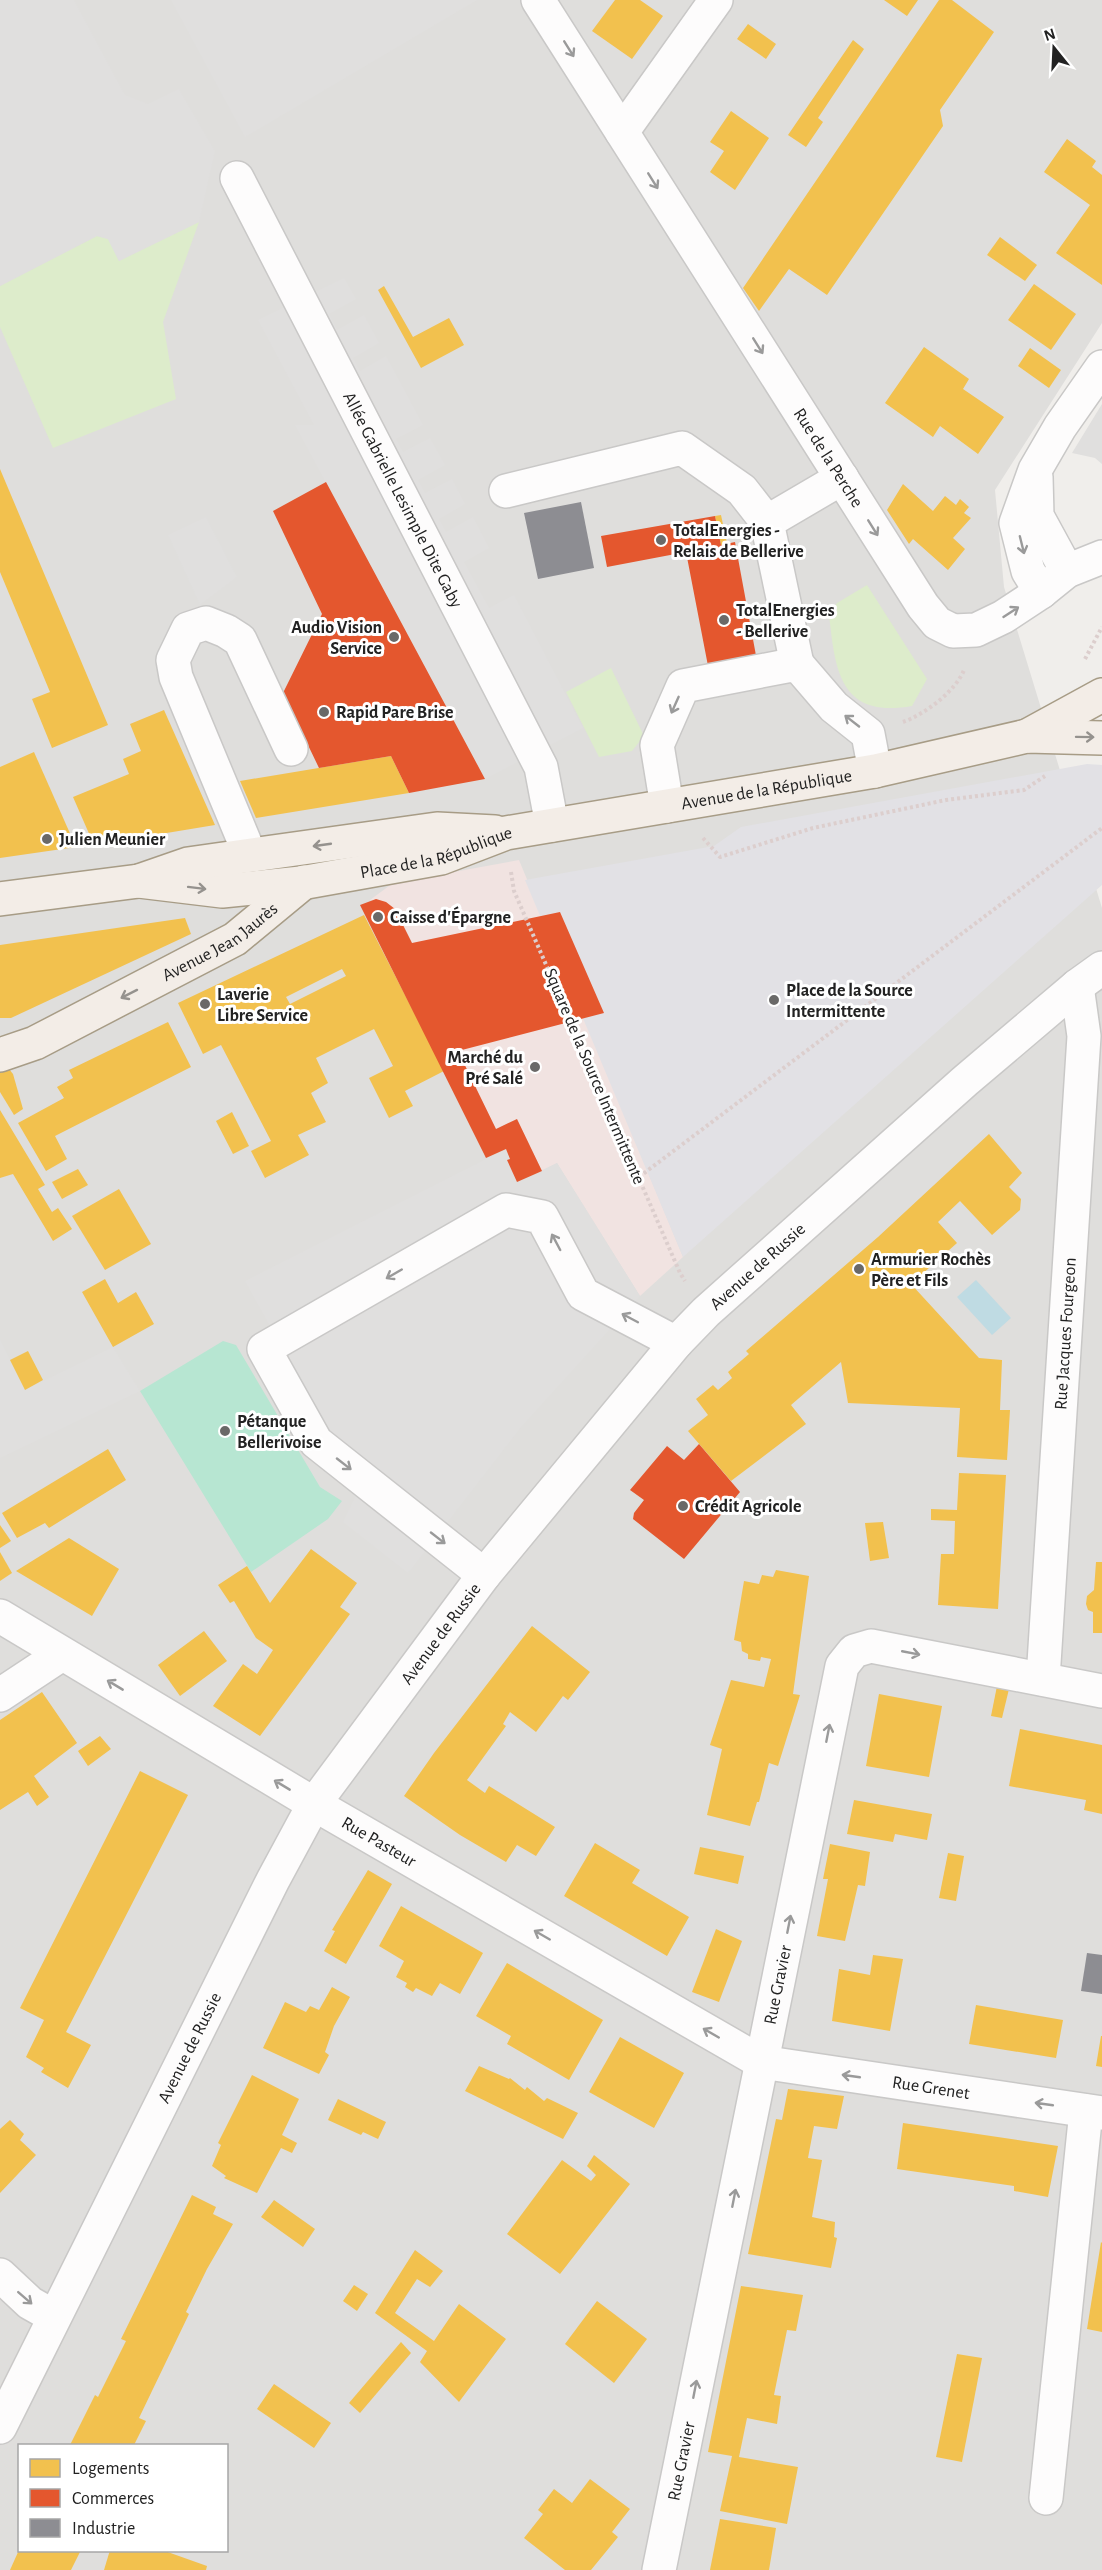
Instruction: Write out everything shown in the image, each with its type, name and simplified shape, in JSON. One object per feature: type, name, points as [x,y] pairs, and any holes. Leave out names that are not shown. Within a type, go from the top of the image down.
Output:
[{"type":"main road","name":"Avenue de la République","points":[[1027,736],[1102,695]]},
{"type":"main road","name":"Avenue de la République","points":[[506,833],[875,771],[1027,736],[1102,738]]},
{"type":"main road","name":"Place de la République","points":[[139,881],[188,864],[436,829],[506,833]]},
{"type":"main road","name":"Avenue Jean Jaurès","points":[[0,1055],[35,1043],[235,939],[301,883],[436,829]]},
{"type":"main road","name":"Place de la République","points":[[139,881],[222,891],[301,883],[441,858],[506,833]]},
{"type":"main road","points":[[0,899],[139,881]]},
{"type":"street","name":"Rue de la Perche","points":[[538,0],[922,606],[937,623],[954,631],[976,630],[1003,617],[1041,592],[1067,571],[1102,557]]},
{"type":"street","points":[[622,132],[717,0]]},
{"type":"street","name":"Allée Gabrielle Lesimple Dite Gaby","points":[[237,178],[541,767],[552,825]]},
{"type":"street","points":[[1041,592],[1028,571],[1016,522],[1035,470],[1060,427],[1102,368]]},
{"type":"street","points":[[506,491],[682,448],[742,490],[767,522],[797,664],[834,707],[868,734],[875,771]]},
{"type":"street","points":[[1035,470],[1038,516],[1067,571]]},
{"type":"street","points":[[767,522],[842,478]]},
{"type":"street","points":[[250,855],[244,835],[176,677],[173,660],[188,629],[206,623],[240,640],[291,749]]},
{"type":"street","points":[[667,806],[657,745],[684,686],[797,664]]},
{"type":"street","name":"Avenue de Russie","points":[[0,2427],[53,2316],[314,1804],[484,1575],[676,1343],[706,1312],[965,1082],[1089,977],[1102,959]]},
{"type":"street","name":"Rue Jacques Fourgeon","points":[[1043,1679],[1089,977]]},
{"type":"street","points":[[484,1575],[316,1442],[264,1349],[506,1210],[542,1217],[583,1294],[676,1343]]},
{"type":"street","name":"Rue Pasteur","points":[[0,1616],[314,1804],[761,2062]]},
{"type":"street","name":"Rue Gravier","points":[[659,2570],[842,1666],[854,1651],[871,1646],[1102,1691]]},
{"type":"street","points":[[0,1695],[62,1654]]},
{"type":"street","name":"Rue Grenet","points":[[761,2062],[1094,2112]]},
{"type":"street","points":[[1046,2498],[1094,2112]]},
{"type":"street","points":[[0,2275],[30,2303],[53,2316]]},
{"type":"path","points":[[639,1177],[1102,828]]},
{"type":"path","name":"Square de la Source Intermittente","points":[[506,833],[514,891],[680,1273],[706,1312]]},
{"type":"shaded area","points":[[0,0],[1102,0],[1102,323],[995,490],[1004,587],[1102,908],[1102,2570],[0,2570]]},
{"type":"shaded area","points":[[0,0],[74,0],[125,95],[148,104],[179,89],[215,151],[199,222],[119,261],[108,239],[97,236],[0,286]]},
{"type":"shaded area","points":[[171,0],[477,0],[245,137]]},
{"type":"shaded area","points":[[344,278],[356,299],[329,314],[337,330],[364,315],[379,343],[353,358],[360,371],[386,356],[423,425],[396,439],[403,452],[430,438],[445,465],[418,480],[425,493],[452,479],[465,504],[439,519],[446,532],[473,517],[489,548],[464,562],[489,608],[514,595],[583,728],[485,779],[295,425],[314,425],[258,320]]},
{"type":"shaded area","points":[[1102,404],[1102,464],[1095,458],[1072,453]]},
{"type":"shaded area","points":[[206,517],[237,577],[200,605],[168,535]]},
{"type":"shaded area","name":"Place de la Source Intermittente","points":[[1087,764],[1102,765],[1102,885],[683,1257],[525,880],[714,846],[741,827]]},
{"type":"shaded area","name":"Marché du Pré Salé","points":[[519,860],[683,1257],[640,1296],[557,1163],[542,1171],[517,1119],[496,1129],[406,946],[412,943],[397,913],[386,902],[370,900],[393,883]]},
{"type":"shaded area","points":[[506,1149],[510,1159],[507,1161],[517,1182],[557,1163],[640,1296],[521,1427],[408,1573],[343,1522],[367,1473],[325,1425],[245,1281]]},
{"type":"shaded area","points":[[0,1340],[25,1390],[113,1347],[140,1391],[0,1458]]},
{"type":"green space","points":[[199,222],[163,322],[176,399],[53,448],[0,327],[0,286],[97,236],[108,239],[119,261]]},
{"type":"green space","points":[[867,585],[927,679],[912,706],[888,708],[870,705],[856,697],[846,686],[839,671],[834,654],[829,614],[837,603]]},
{"type":"green space","points":[[611,668],[644,736],[632,751],[599,757],[566,692]]},
{"type":"green space","name":"Pétanque Bellerivoise","points":[[223,1341],[236,1345],[320,1487],[342,1501],[328,1519],[251,1572],[140,1391]]},
{"type":"water","points":[[976,1280],[1011,1318],[992,1335],[957,1297]]},
{"type":"building: Logements","points":[[615,0],[640,0],[663,16],[632,59],[592,31]]},
{"type":"building: Logements","points":[[884,0],[918,0],[907,16]]},
{"type":"building: Logements","points":[[939,0],[952,0],[994,32],[940,110],[943,126],[827,295],[789,269],[759,311],[743,288]]},
{"type":"building: Logements","points":[[748,24],[776,44],[766,59],[737,39]]},
{"type":"building: Logements","points":[[853,40],[864,49],[818,118],[823,122],[806,147],[788,135]]},
{"type":"building: Logements","points":[[731,111],[769,138],[735,190],[710,172],[724,151],[710,142]]},
{"type":"building: Logements","points":[[1067,139],[1096,161],[1092,167],[1102,175],[1102,285],[1056,253],[1090,205],[1044,172]]},
{"type":"building: Logements","points":[[1000,237],[1037,265],[1025,281],[987,255]]},
{"type":"building: Logements","points":[[1034,284],[1076,314],[1051,350],[1008,320]]},
{"type":"building: Logements","points":[[384,286],[413,337],[449,318],[464,345],[421,368],[378,290]]},
{"type":"building: Logements","points":[[924,347],[969,379],[963,389],[1004,417],[978,454],[940,426],[933,437],[885,403]]},
{"type":"building: Logements","points":[[1030,348],[1061,370],[1049,388],[1018,366]]},
{"type":"building: Logements","points":[[0,469],[108,725],[52,748],[32,699],[50,692],[0,572]]},
{"type":"building: Logements","points":[[903,484],[933,511],[945,496],[956,505],[960,499],[969,507],[964,513],[971,518],[953,538],[965,549],[948,570],[913,539],[909,544],[887,510]]},
{"type":"building: Logements","points":[[721,515],[727,543],[721,545],[715,516]]},
{"type":"building: Logements","points":[[164,710],[215,825],[94,845],[73,797],[129,774],[123,759],[141,751],[130,724]]},
{"type":"building: Logements","points":[[34,752],[76,847],[0,858],[0,767]]},
{"type":"building: Logements","points":[[391,756],[409,793],[256,818],[240,781]]},
{"type":"building: Logements","points":[[364,915],[444,1071],[405,1091],[413,1106],[389,1118],[369,1078],[393,1066],[374,1029],[316,1058],[328,1083],[311,1093],[326,1122],[298,1135],[309,1155],[265,1178],[251,1151],[271,1141],[221,1045],[203,1054],[178,1003]],"holes":[[[342,969],[346,976],[290,1004],[286,997]]]},
{"type":"building: Logements","points":[[185,918],[191,934],[11,1018],[0,1018],[0,945]]},
{"type":"building: Logements","points":[[168,1022],[191,1067],[55,1136],[67,1159],[46,1171],[18,1123],[64,1098],[57,1087],[73,1078],[69,1070]]},
{"type":"building: Logements","points":[[9,1069],[13,1074],[23,1109],[14,1115],[0,1092],[0,1073]]},
{"type":"building: Logements","points":[[0,1110],[45,1185],[38,1189],[52,1212],[58,1208],[72,1229],[53,1241],[13,1174],[0,1178]]},
{"type":"building: Logements","points":[[232,1112],[249,1146],[233,1154],[216,1121]]},
{"type":"building: Logements","points":[[989,1134],[1022,1173],[1009,1187],[1021,1199],[1020,1210],[992,1235],[960,1201],[938,1222],[957,1243],[911,1284],[979,1358],[1002,1360],[1000,1410],[1010,1410],[1007,1460],[957,1457],[960,1408],[848,1403],[841,1362],[791,1405],[806,1424],[731,1481],[688,1431],[708,1415],[696,1399],[713,1385],[718,1390],[732,1378],[728,1372],[749,1354],[746,1351],[878,1237]]},
{"type":"building: Logements","points":[[78,1169],[88,1185],[62,1199],[52,1182]]},
{"type":"building: Logements","points":[[119,1189],[151,1244],[105,1270],[72,1216]]},
{"type":"building: Logements","points":[[105,1279],[118,1303],[136,1292],[154,1324],[113,1347],[82,1292]]},
{"type":"building: Logements","points":[[28,1351],[43,1380],[25,1390],[10,1360]]},
{"type":"building: Logements","points":[[108,1449],[126,1480],[49,1528],[45,1523],[17,1538],[2,1513]]},
{"type":"building: Logements","points":[[959,1473],[1006,1475],[998,1609],[938,1605],[941,1554],[954,1554],[955,1521],[931,1520],[931,1509],[957,1510]]},
{"type":"building: Logements","points":[[883,1522],[889,1558],[870,1561],[865,1523]]},
{"type":"building: Logements","points":[[0,1525],[11,1541],[0,1548]]},
{"type":"building: Logements","points":[[69,1538],[119,1569],[92,1616],[16,1571]]},
{"type":"building: Logements","points":[[311,1549],[357,1583],[340,1607],[350,1614],[260,1736],[213,1706],[243,1664],[257,1674],[273,1650],[256,1638],[234,1601],[230,1603],[218,1585],[247,1566],[270,1603]]},
{"type":"building: Logements","points":[[0,1552],[12,1573],[0,1581]]},
{"type":"building: Logements","points":[[1096,1562],[1102,1562],[1102,1633],[1093,1633],[1093,1612],[1088,1610],[1086,1604],[1087,1596],[1094,1590]]},
{"type":"building: Logements","points":[[776,1570],[809,1576],[793,1694],[800,1695],[778,1766],[769,1763],[750,1826],[707,1815],[722,1749],[710,1745],[731,1680],[764,1687],[771,1659],[761,1657],[760,1661],[748,1659],[748,1654],[742,1651],[741,1642],[734,1640],[744,1581],[759,1584],[762,1575],[773,1577]]},
{"type":"building: Logements","points":[[532,1626],[590,1672],[568,1700],[563,1696],[536,1732],[510,1712],[503,1724],[506,1726],[467,1780],[485,1793],[489,1786],[555,1827],[536,1856],[517,1845],[506,1862],[460,1835],[404,1796],[434,1753]]},
{"type":"building: Logements","points":[[204,1631],[227,1661],[180,1696],[158,1665]]},
{"type":"building: Logements","points":[[997,1686],[1009,1689],[1002,1718],[991,1716]]},
{"type":"building: Logements","points":[[42,1692],[77,1743],[34,1776],[49,1797],[37,1806],[28,1792],[0,1810],[0,1720]]},
{"type":"building: Logements","points":[[879,1694],[942,1706],[929,1777],[866,1766]]},
{"type":"building: Logements","points":[[1020,1729],[1102,1745],[1102,1814],[1084,1810],[1086,1800],[1009,1786]]},
{"type":"building: Logements","points":[[100,1736],[111,1749],[88,1766],[78,1751]]},
{"type":"building: Logements","points":[[140,1771],[188,1795],[66,2032],[91,2045],[68,2088],[41,2072],[44,2068],[26,2057],[44,2020],[20,2008]]},
{"type":"building: Logements","points":[[854,1800],[932,1814],[927,1840],[895,1834],[893,1842],[847,1834]]},
{"type":"building: Logements","points":[[595,1843],[640,1870],[632,1883],[689,1917],[667,1956],[564,1896]]},
{"type":"building: Logements","points":[[830,1844],[870,1852],[865,1886],[858,1885],[845,1941],[817,1936],[828,1879],[823,1879]]},
{"type":"building: Logements","points":[[700,1847],[744,1856],[738,1884],[694,1874]]},
{"type":"building: Logements","points":[[948,1853],[964,1856],[956,1901],[939,1898]]},
{"type":"building: Logements","points":[[368,1870],[392,1884],[346,1964],[324,1951],[335,1931],[332,1930]]},
{"type":"building: Logements","points":[[401,1906],[483,1953],[460,1994],[440,1983],[432,1996],[416,1988],[413,1992],[405,1987],[407,1983],[396,1977],[404,1961],[379,1946]]},
{"type":"building: Logements","points":[[716,1929],[742,1941],[719,2002],[692,1992]]},
{"type":"building: Logements","points":[[873,1955],[903,1959],[890,2031],[832,2021],[839,1969],[870,1975]]},
{"type":"building: Logements","points":[[507,1963],[603,2020],[569,2080],[507,2044],[511,2036],[476,2016]]},
{"type":"building: Logements","points":[[332,1987],[350,1997],[334,2026],[325,2052],[329,2055],[319,2074],[263,2048],[285,2002],[306,2012],[310,2006],[319,2010]]},
{"type":"building: Logements","points":[[976,2005],[1063,2020],[1056,2058],[969,2044]]},
{"type":"building: Logements","points":[[1102,2036],[1102,2067],[1096,2066]]},
{"type":"building: Logements","points":[[620,2037],[684,2073],[654,2128],[589,2092]]},
{"type":"building: Logements","points":[[479,2066],[510,2078],[525,2090],[527,2087],[544,2101],[547,2098],[578,2113],[563,2139],[465,2091]]},
{"type":"building: Logements","points":[[252,2075],[299,2099],[282,2135],[297,2143],[292,2153],[281,2148],[257,2193],[224,2178],[226,2176],[212,2166],[221,2145],[218,2143]]},
{"type":"building: Logements","points":[[788,2089],[844,2096],[837,2129],[814,2126],[808,2158],[822,2160],[812,2217],[835,2222],[834,2237],[837,2238],[831,2268],[748,2254],[776,2119],[782,2120]]},
{"type":"building: Logements","points":[[338,2099],[386,2122],[378,2139],[363,2132],[361,2135],[328,2120]]},
{"type":"building: Logements","points":[[10,2120],[24,2134],[20,2140],[36,2155],[0,2193],[0,2129]]},
{"type":"building: Logements","points":[[903,2123],[1058,2146],[1048,2197],[1014,2191],[1014,2186],[897,2169]]},
{"type":"building: Logements","points":[[594,2155],[630,2184],[560,2274],[507,2234],[562,2160],[591,2181],[596,2175],[587,2166]]},
{"type":"building: Logements","points":[[192,2195],[216,2207],[213,2214],[233,2224],[186,2312],[189,2314],[139,2418],[146,2421],[134,2444],[70,2444],[95,2395],[98,2397],[126,2341],[121,2339]]},
{"type":"building: Logements","points":[[274,2200],[315,2229],[303,2247],[261,2217]]},
{"type":"building: Logements","points":[[1102,2243],[1102,2332],[1087,2329]]},
{"type":"building: Logements","points":[[415,2250],[443,2271],[430,2287],[417,2279],[395,2313],[434,2341],[459,2304],[506,2339],[459,2402],[420,2362],[427,2351],[375,2313]]},
{"type":"building: Logements","points":[[354,2285],[368,2294],[357,2311],[343,2301]]},
{"type":"building: Logements","points":[[741,2286],[803,2295],[796,2331],[787,2330],[774,2395],[781,2396],[777,2424],[747,2418],[739,2457],[798,2467],[787,2524],[720,2511],[732,2456],[708,2452]]},
{"type":"building: Logements","points":[[597,2301],[647,2339],[614,2383],[565,2344]]},
{"type":"building: Logements","points":[[401,2342],[411,2353],[360,2413],[349,2403]]},
{"type":"building: Logements","points":[[957,2354],[982,2358],[962,2462],[936,2457]]},
{"type":"building: Logements","points":[[274,2384],[331,2423],[314,2448],[257,2409]]},
{"type":"building: Logements","points":[[590,2479],[630,2509],[612,2532],[618,2537],[591,2570],[565,2570],[524,2538],[543,2514],[538,2510],[554,2489],[572,2503]]},
{"type":"building: Logements","points":[[720,2519],[776,2528],[769,2570],[710,2570]]},
{"type":"building: Logements","points":[[18,2552],[80,2552],[71,2570],[10,2570]]},
{"type":"building: Logements","points":[[109,2552],[168,2552],[207,2566],[206,2570],[104,2570]]},
{"type":"building: Commerces","points":[[326,482],[485,779],[409,793],[391,756],[319,768],[283,693],[322,614],[273,511]]},
{"type":"building: Commerces","points":[[715,516],[721,545],[735,542],[762,688],[714,697],[686,552],[607,567],[601,536]]},
{"type":"building: Commerces","points":[[376,899],[386,902],[395,909],[412,943],[560,912],[604,1013],[458,1051],[496,1129],[517,1119],[542,1171],[517,1182],[507,1160],[510,1159],[506,1149],[486,1158],[360,905]]},
{"type":"building: Commerces","name":"Crédit Agricole","points":[[699,1444],[740,1492],[684,1559],[633,1519],[634,1513],[644,1500],[630,1490],[667,1446],[684,1460]]},
{"type":"building: Industrie","points":[[581,502],[594,568],[538,579],[524,513]]},
{"type":"building: Industrie","points":[[1087,1953],[1102,1955],[1102,1994],[1081,1991]]},
{"type":"place","name":"TotalEnergies - Relais de Bellerive","points":[[661,540]]},
{"type":"place","name":"TotalEnergies - Bellerive","points":[[724,620]]},
{"type":"place","name":"Audio Vision Service","points":[[394,637]]},
{"type":"place","name":"Rapid Pare Brise","points":[[324,712]]},
{"type":"place","name":"Julien Meunier","points":[[47,839]]},
{"type":"place","name":"Caisse d'Épargne","points":[[378,917]]},
{"type":"place","name":"Place de la Source Intermittente","points":[[774,1000]]},
{"type":"place","name":"Laverie Libre Service","points":[[205,1004]]},
{"type":"place","name":"Marché du Pré Salé","points":[[535,1067]]},
{"type":"place","name":"Armurier Rochès Père et Fils","points":[[859,1269]]},
{"type":"place","name":"Pétanque Bellerivoise","points":[[225,1431]]},
{"type":"place","name":"Crédit Agricole","points":[[683,1506]]}]
